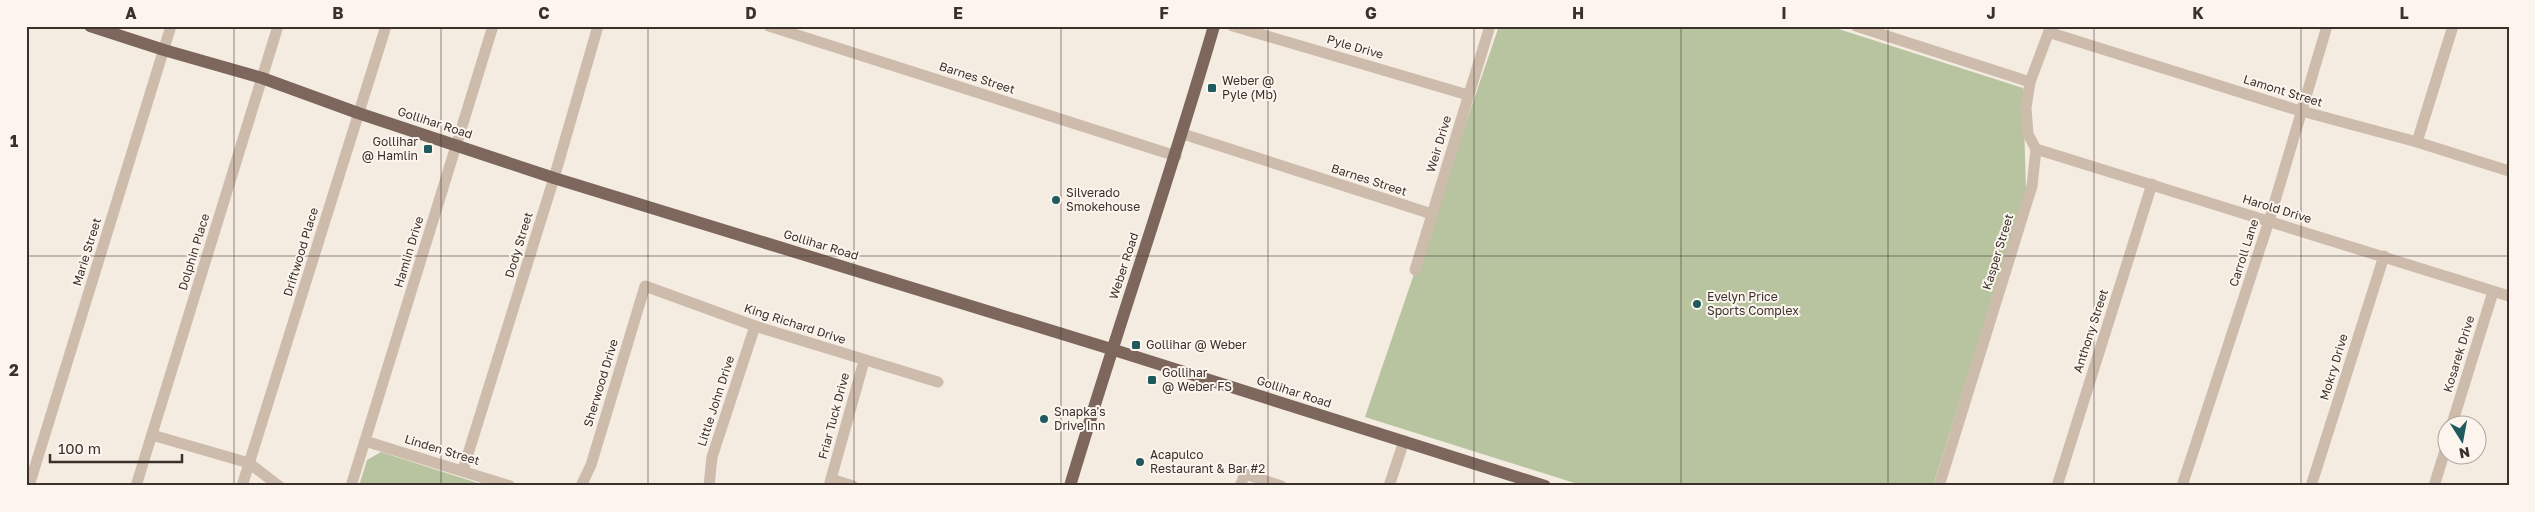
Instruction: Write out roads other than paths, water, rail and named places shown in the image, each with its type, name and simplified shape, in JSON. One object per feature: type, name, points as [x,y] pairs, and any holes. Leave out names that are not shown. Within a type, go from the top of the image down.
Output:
[{"type":"main road","name":"Gollihar Road","points":[[92,26],[164,50],[262,78],[358,113],[457,144],[554,178],[1111,349],[1545,486]]},
{"type":"main road","name":"Weber Road","points":[[1070,486],[1111,349],[1183,134],[1214,26]]},
{"type":"street","name":"Marie Street","points":[[29,486],[170,26]]},
{"type":"street","name":"Dolphin Place","points":[[136,486],[278,26]]},
{"type":"street","name":"Driftwood Place","points":[[242,486],[386,26]]},
{"type":"street","name":"Hamlin Drive","points":[[351,486],[493,26]]},
{"type":"street","name":"Dody Street","points":[[463,470],[554,178],[598,26]]},
{"type":"street","name":"Barnes Street","points":[[769,26],[1176,156]]},
{"type":"street","name":"Pyle Drive","points":[[1233,26],[1468,95]]},
{"type":"street","name":"Weir Drive","points":[[1415,270],[1490,26]]},
{"type":"street","points":[[1856,26],[2030,82]]},
{"type":"street","name":"Carroll Lane","points":[[2182,486],[2269,221],[2327,26]]},
{"type":"street","points":[[2417,142],[2453,26]]},
{"type":"street","name":"Kasper Street","points":[[1939,486],[2032,186],[2036,149],[2028,134],[2026,108],[2030,82],[2051,29]]},
{"type":"street","name":"Lamont Street","points":[[2051,29],[2301,111],[2417,142],[2509,171]]},
{"type":"street","name":"Barnes Street","points":[[1183,134],[1432,214]]},
{"type":"street","name":"Harold Drive","points":[[2036,149],[2509,296]]},
{"type":"street","name":"Anthony Street","points":[[2056,486],[2152,184]]},
{"type":"street","name":"Mokry Drive","points":[[2311,486],[2384,256]]},
{"type":"street","name":"King Richard Drive","points":[[645,286],[756,326],[864,361],[938,382]]},
{"type":"street","name":"Sherwood Drive","points":[[581,486],[590,465],[645,286]]},
{"type":"street","name":"Kosarek Drive","points":[[2455,414],[2493,292]]},
{"type":"street","name":"Little John Drive","points":[[709,486],[712,457],[756,326]]},
{"type":"street","name":"Friar Tuck Drive","points":[[830,482],[864,361]]},
{"type":"street","points":[[152,435],[249,463],[279,486]]},
{"type":"street","name":"Linden Street","points":[[365,441],[510,486]]},
{"type":"street","points":[[1389,486],[1404,441]]},
{"type":"street","points":[[2434,486],[2441,464]]},
{"type":"street","points":[[1240,486],[1245,474],[1281,486]]},
{"type":"street","points":[[830,482],[853,486]]},
{"type":"place","name":"Weber @ Pyle (Mb)","points":[[1212,88]]},
{"type":"place","name":"Gollihar @ Hamlin","points":[[428,149]]},
{"type":"place","name":"Silverado Smokehouse","points":[[1056,200]]},
{"type":"place","name":"Evelyn Price Sports Complex","points":[[1697,304]]},
{"type":"place","name":"Gollihar @ Weber","points":[[1136,345]]},
{"type":"place","name":"Gollihar @ Weber FS","points":[[1152,380]]},
{"type":"place","name":"Snapka's Drive Inn","points":[[1044,419]]},
{"type":"place","name":"Acapulco Restaurant & Bar #2","points":[[1140,462]]}]
